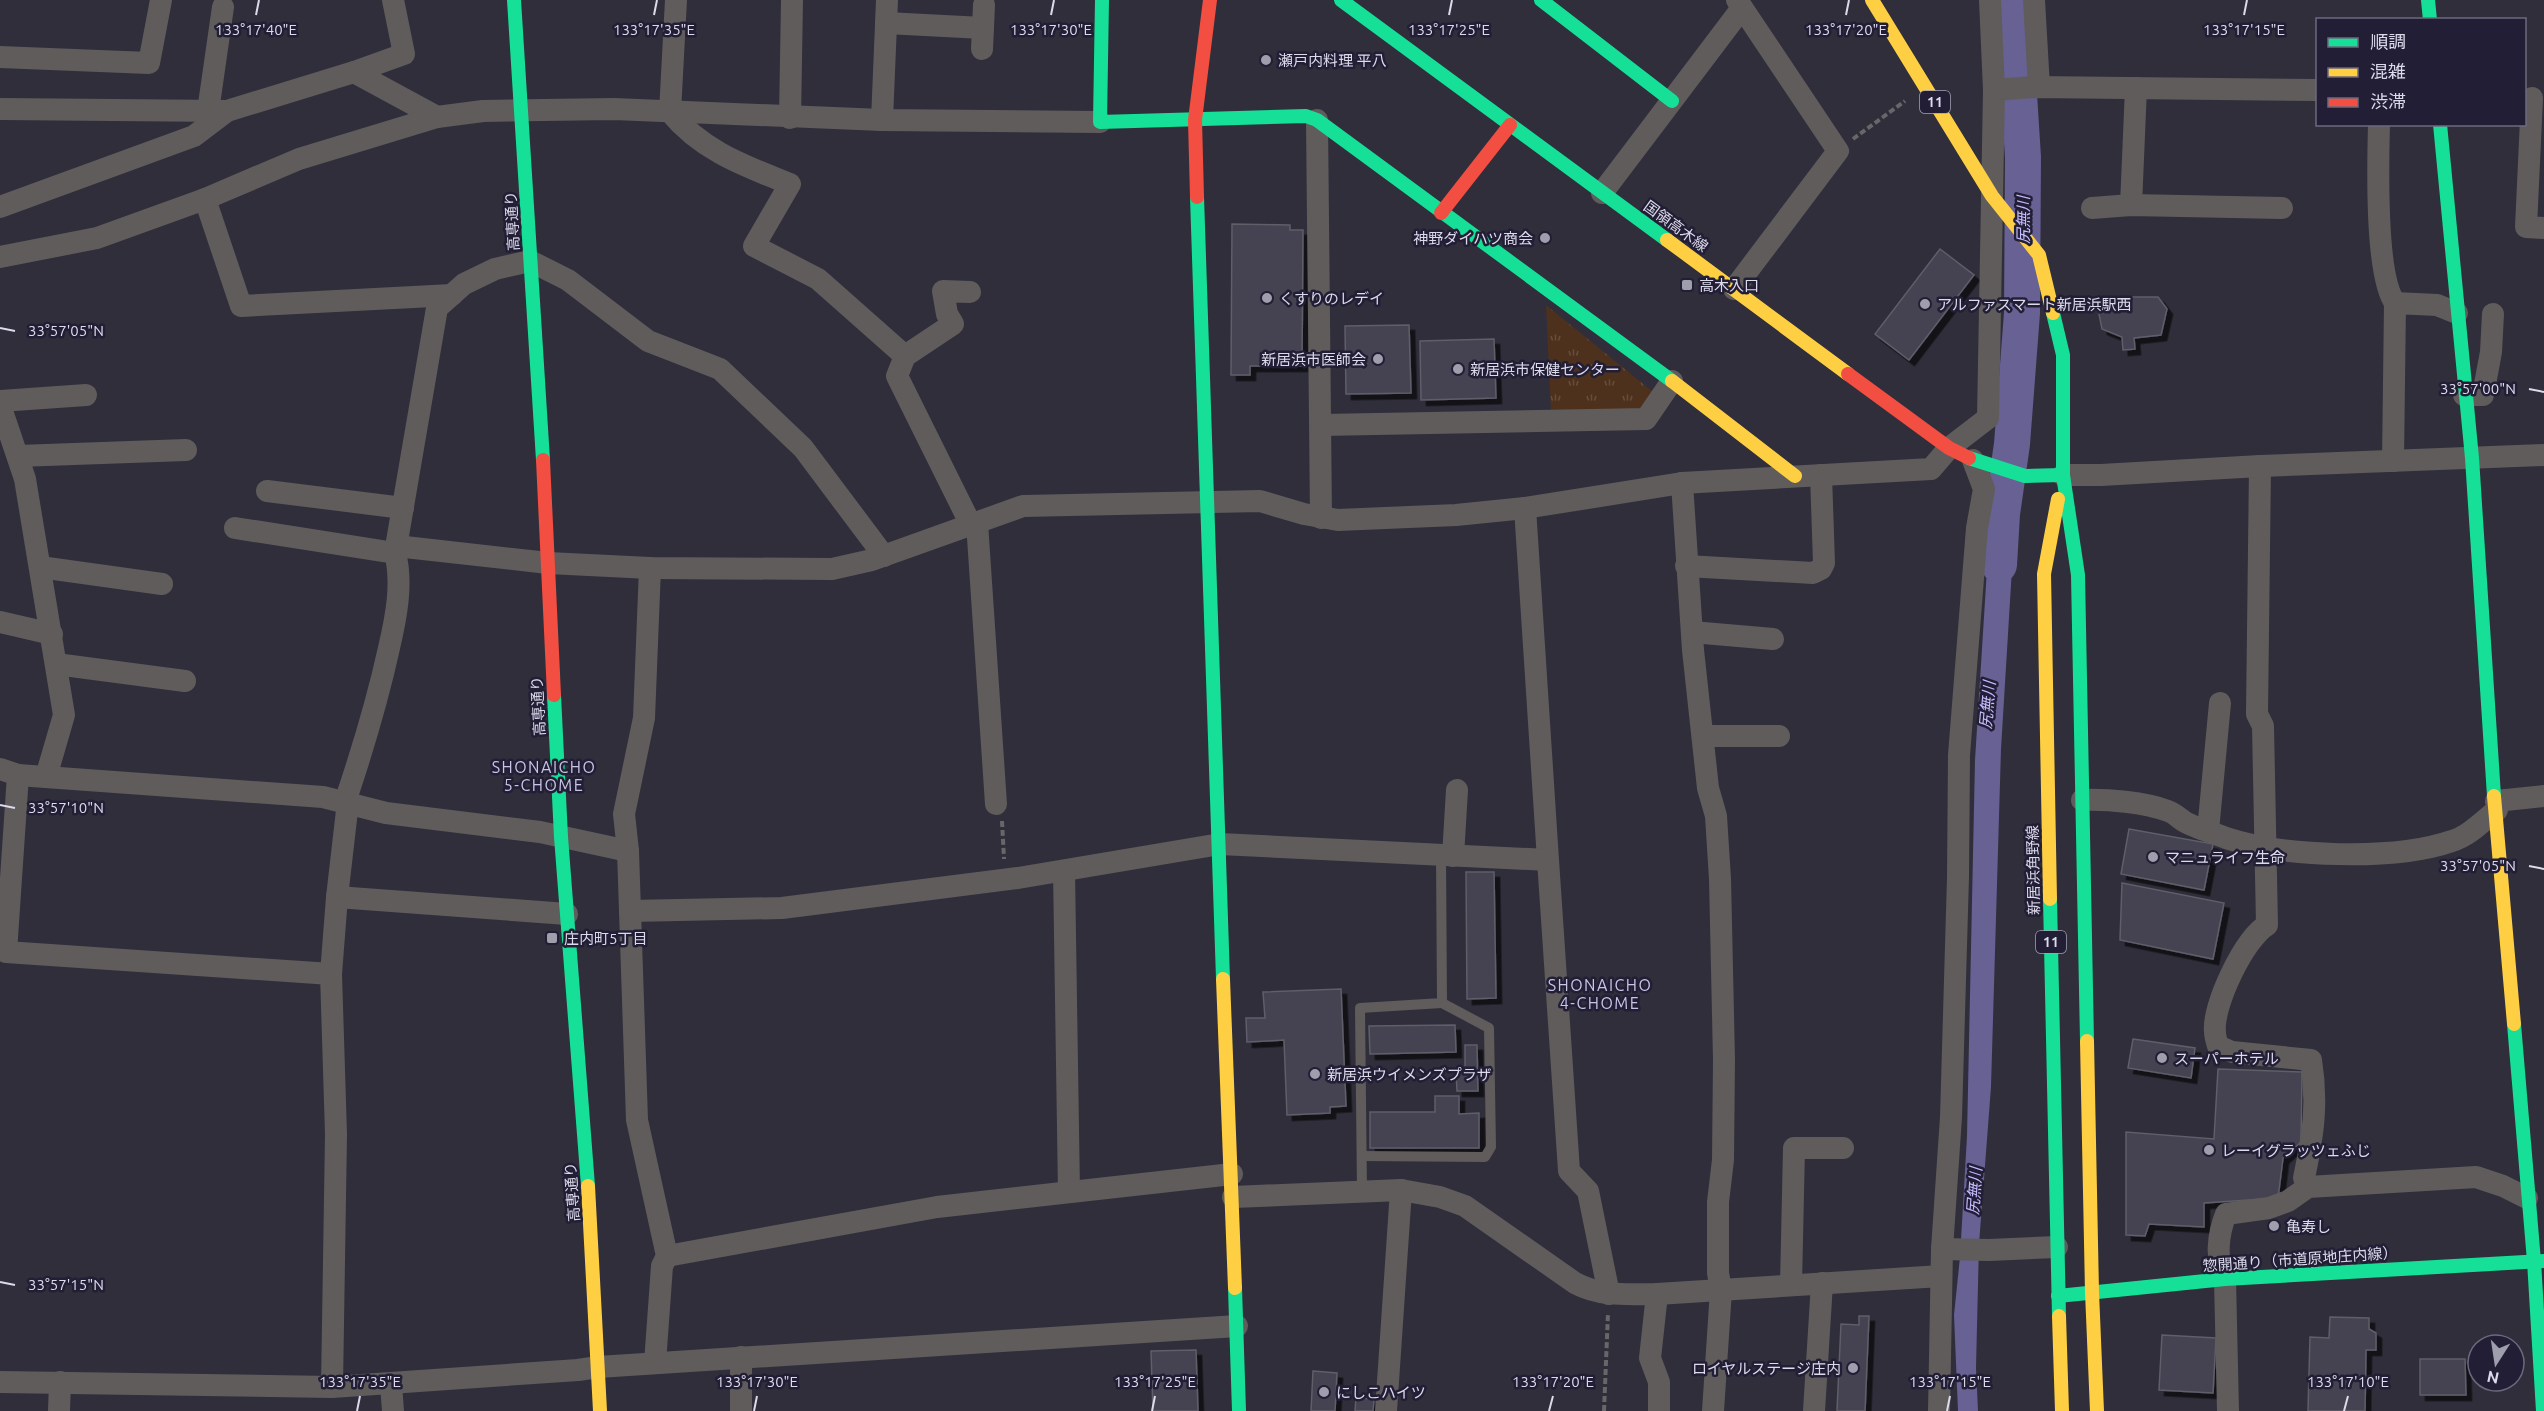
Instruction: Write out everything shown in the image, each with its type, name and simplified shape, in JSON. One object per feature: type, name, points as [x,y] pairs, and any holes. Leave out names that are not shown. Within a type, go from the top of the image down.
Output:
[{"type":"street","points":[[0,57],[149,63],[161,0]]},
{"type":"street","points":[[0,109],[218,111],[354,72],[404,54],[393,0]]},
{"type":"street","name":"高専通り","points":[[514,0],[548,563],[561,837],[591,1222],[600,1411]]},
{"type":"street","points":[[676,0],[670,112],[680,124],[722,156],[790,184],[754,246],[818,279],[905,356]]},
{"type":"street","points":[[790,118],[792,0]]},
{"type":"street","points":[[882,120],[887,0]]},
{"type":"street","points":[[1100,122],[1102,0]]},
{"type":"street","points":[[1210,0],[1195,120],[1206,502],[1238,1326],[1239,1411]]},
{"type":"street","name":"国領高木線","points":[[1341,0],[1949,448],[1997,469],[2025,476],[2063,475]]},
{"type":"street","name":"11","points":[[1872,0],[1996,200]]},
{"type":"street","points":[[235,528],[396,549],[548,563],[650,568],[832,569],[884,556],[1023,506],[1260,501],[1321,518],[1338,520],[1456,515],[1525,508],[1682,483],[1930,469],[1949,448],[1988,418],[2000,90],[1990,0]]},
{"type":"street","points":[[2034,0],[2036,87]]},
{"type":"street","points":[[2428,0],[2430,18]]},
{"type":"street","points":[[0,207],[194,136],[218,111],[225,2]]},
{"type":"street","points":[[1552,3],[1672,101]]},
{"type":"street","points":[[1602,193],[1672,101],[1740,4],[1838,151],[1734,289]]},
{"type":"street","points":[[886,23],[982,38],[984,5]]},
{"type":"street","points":[[354,72],[437,117]]},
{"type":"street","points":[[2000,90],[2036,87],[2316,90]]},
{"type":"street","points":[[2131,205],[2136,88]]},
{"type":"street","points":[[2533,98],[2526,227],[2544,228]]},
{"type":"street","points":[[0,257],[97,238],[205,199],[299,159],[437,117],[483,111],[614,109],[790,118],[1100,122],[1306,116],[1317,120],[1672,381],[1795,476]]},
{"type":"street","points":[[1317,120],[1321,518]]},
{"type":"street","points":[[1441,213],[1510,125]]},
{"type":"street","points":[[2379,126],[2382,257],[2390,295],[2395,303],[2393,461]]},
{"type":"street","points":[[2440,126],[2464,395],[2472,458],[2489,738],[2527,1198],[2539,1261],[2543,1411]]},
{"type":"street","points":[[205,199],[241,306],[452,295]]},
{"type":"street","name":"新居浜角野線","points":[[1996,200],[2039,255],[2062,355],[2063,475],[2078,575],[2092,1292],[2097,1411]]},
{"type":"street","points":[[2092,208],[2131,205],[2282,208]]},
{"type":"street","points":[[332,1387],[336,1134],[331,974],[337,897],[348,793],[371,724],[396,622],[398,564],[396,549],[437,308],[464,284],[495,269],[530,261],[568,280],[648,341],[720,369],[803,448],[884,556]]},
{"type":"street","points":[[970,292],[943,291],[947,314],[953,324],[905,356],[897,375],[974,524],[996,804]]},
{"type":"street","points":[[2395,303],[2437,305],[2457,313]]},
{"type":"street","points":[[2464,395],[2482,395],[2491,352],[2493,314]]},
{"type":"street","points":[[1321,425],[1646,419],[1672,381]]},
{"type":"street","points":[[46,777],[64,715],[25,479],[0,403],[86,395]]},
{"type":"street","points":[[18,456],[186,450]]},
{"type":"street","points":[[2063,475],[2544,455]]},
{"type":"street","points":[[1939,1411],[1941,1276],[1947,1249],[1959,877],[1959,755],[1977,528],[1984,489],[1973,460]]},
{"type":"street","points":[[2260,466],[2257,714],[2263,726],[2267,925],[2257,931],[2244,947],[2225,986],[2214,1030],[2218,1046],[2232,1052],[2311,1060],[2316,1091],[2313,1135],[2304,1178],[2308,1187]]},
{"type":"street","points":[[1686,566],[1813,573],[1821,569],[1824,563],[1821,475]]},
{"type":"street","name":"新居浜角野線","points":[[2062,1411],[2044,574],[2063,475]]},
{"type":"street","points":[[1682,483],[1692,632],[1708,788],[1716,816],[1723,939],[1723,1160],[1718,1202],[1718,1273],[1721,1290],[1713,1411]]},
{"type":"street","points":[[267,491],[403,508]]},
{"type":"street","points":[[1525,508],[1569,1171],[1588,1191],[1609,1294]]},
{"type":"street","points":[[40,567],[162,584]]},
{"type":"street","points":[[650,568],[644,718],[624,814],[628,851],[637,1120],[667,1256],[662,1266],[655,1363]]},
{"type":"street","points":[[0,622],[52,634]]},
{"type":"street","points":[[1692,632],[1773,639]]},
{"type":"street","points":[[56,664],[185,681]]},
{"type":"street","points":[[2208,831],[2220,704]]},
{"type":"street","points":[[1704,736],[1779,736]]},
{"type":"street","points":[[331,974],[6,952],[9,772],[46,777],[323,797],[386,813],[540,832],[628,851]]},
{"type":"street","points":[[1447,856],[1457,790]]},
{"type":"street","points":[[2082,800],[2109,799],[2168,811],[2187,823],[2243,843],[2323,853],[2388,853],[2451,842],[2464,836],[2496,806],[2544,796]]},
{"type":"street","points":[[630,911],[782,908],[1005,880],[1220,844],[1548,860]]},
{"type":"street","points":[[1064,871],[1069,1192]]},
{"type":"street","points":[[337,897],[567,914]]},
{"type":"street","points":[[1791,1285],[1794,1148],[1843,1148]]},
{"type":"street","points":[[2228,1411],[2225,1279],[2220,1269],[2219,1249],[2220,1230],[2226,1214],[2269,1208],[2288,1202],[2308,1187],[2476,1177],[2527,1198]]},
{"type":"street","points":[[667,1256],[937,1207],[1069,1192],[1232,1185],[1362,1191],[1401,1190],[1440,1197],[1465,1206],[1575,1283],[1590,1291],[1609,1294],[1657,1294],[1941,1276]]},
{"type":"street","points":[[1386,1411],[1401,1190]]},
{"type":"street","points":[[1947,1249],[1989,1251],[2057,1247]]},
{"type":"street","name":"惣開通り（市道原地庄内線）","points":[[2058,1296],[2225,1279],[2539,1261]]},
{"type":"street","points":[[1814,1411],[1822,1283]]},
{"type":"street","points":[[1657,1294],[1650,1358],[1659,1382],[1659,1411]]},
{"type":"street","points":[[0,1382],[332,1387],[578,1370],[598,1366],[1238,1326]]},
{"type":"street","points":[[741,1358],[741,1411]]},
{"type":"street","points":[[58,1411],[60,1382]]},
{"type":"street","points":[[391,1384],[393,1411]]},
{"type":"lane","points":[[1442,1003],[1447,856]]},
{"type":"lane","points":[[1362,1156],[1485,1157],[1491,1147],[1489,1028],[1442,1003],[1360,1008],[1362,1191]]},
{"type":"path","points":[[1838,151],[1900,103],[1927,88]]},
{"type":"path","points":[[996,804],[1001,806],[1005,880]]},
{"type":"path","points":[[1604,1411],[1609,1294]]},
{"type":"green space","points":[[1546,305],[1653,392],[1645,410],[1551,411]]},
{"type":"water","points":[[1995,509],[2012,526],[2013,552],[2001,749],[1991,1087],[1979,1244],[1976,1368],[1978,1411],[1958,1411],[1954,1315],[1967,1136],[1975,760],[1987,569]]},
{"type":"building","name":"くすりのレデイ","points":[[1232,224],[1290,225],[1290,230],[1303,230],[1302,366],[1250,366],[1250,375],[1231,375]]},
{"type":"building","name":"アルファスマート新居浜駅西","points":[[1940,249],[1974,275],[1909,360],[1875,334]]},
{"type":"building","points":[[2104,297],[2158,297],[2167,309],[2161,335],[2134,338],[2135,349],[2123,350],[2122,337],[2102,329],[2097,304]]},
{"type":"building","name":"新居浜市医師会","points":[[1409,325],[1411,393],[1346,394],[1345,326]]},
{"type":"building","name":"新居浜市保健センター","points":[[1494,339],[1496,398],[1421,400],[1420,341]]},
{"type":"building","points":[[2129,829],[2213,844],[2204,890],[2121,874]]},
{"type":"building","points":[[1466,872],[1494,872],[1496,998],[1467,999]]},
{"type":"building","points":[[2122,883],[2224,903],[2213,959],[2120,940]]},
{"type":"building","name":"新居浜ウイメンズプラザ","points":[[1341,989],[1346,1106],[1330,1107],[1330,1113],[1287,1115],[1284,1040],[1247,1042],[1246,1018],[1265,1018],[1263,992]]},
{"type":"building","points":[[1455,1025],[1456,1052],[1370,1054],[1369,1026]]},
{"type":"building","name":"スーパーホテル","points":[[2133,1039],[2195,1048],[2191,1078],[2128,1068]]},
{"type":"building","points":[[1465,1045],[1477,1045],[1478,1091],[1457,1091],[1456,1071],[1465,1068]]},
{"type":"building","name":"レーイグラッツェふじ","points":[[2218,1069],[2302,1072],[2301,1142],[2283,1158],[2278,1198],[2204,1203],[2204,1227],[2149,1224],[2145,1236],[2126,1235],[2126,1132],[2214,1139]]},
{"type":"building","points":[[1435,1096],[1459,1096],[1459,1114],[1479,1113],[1479,1148],[1370,1148],[1370,1112],[1435,1112]]},
{"type":"building","name":"ロイヤルステージ庄内","points":[[1859,1316],[1869,1316],[1865,1411],[1837,1411],[1841,1324],[1859,1325]]},
{"type":"building","points":[[2330,1317],[2369,1318],[2369,1329],[2376,1333],[2376,1350],[2366,1350],[2365,1411],[2308,1411],[2310,1337],[2329,1338]]},
{"type":"building","points":[[2162,1335],[2216,1338],[2213,1393],[2159,1390]]},
{"type":"building","points":[[1196,1350],[1198,1411],[1153,1411],[1151,1351]]},
{"type":"building","points":[[2420,1359],[2465,1359],[2466,1395],[2420,1395]]},
{"type":"building","name":"にしこハイツ","points":[[1313,1371],[1337,1373],[1335,1411],[1311,1411]]},
{"type":"building","points":[[1356,1398],[1374,1399],[1373,1411],[1355,1411]]},
{"type":"waterway","name":"尻無川","points":[[1999,565],[2002,514],[2012,444],[2022,313],[2023,157],[2013,0]]},
{"type":"traffic: fast","points":[[514,0],[543,460]]},
{"type":"traffic: fast","points":[[1102,0],[1100,122],[1306,116],[1317,120],[1672,381]]},
{"type":"traffic: fast","points":[[1341,0],[1667,240]]},
{"type":"traffic: fast","points":[[1541,0],[1672,101]]},
{"type":"traffic: fast","points":[[2428,0],[2430,18]]},
{"type":"traffic: fast","points":[[2440,126],[2472,458],[2494,796]]},
{"type":"traffic: fast","points":[[1197,197],[1223,979]]},
{"type":"traffic: fast","points":[[2053,313],[2063,355],[2063,475],[2078,575],[2087,1041]]},
{"type":"traffic: fast","points":[[1969,458],[2025,476],[2063,475]]},
{"type":"traffic: fast","points":[[554,695],[561,837],[588,1186]]},
{"type":"traffic: fast","points":[[2050,899],[2059,1316]]},
{"type":"traffic: fast","points":[[2514,1024],[2534,1261],[2543,1411]]},
{"type":"traffic: fast","points":[[2058,1296],[2225,1279],[2544,1261]]},
{"type":"traffic: fast","points":[[1235,1288],[1239,1411]]},
{"type":"traffic: slow","points":[[1872,0],[1992,196],[2039,255],[2053,313]]},
{"type":"traffic: slow","points":[[1667,240],[1848,374]]},
{"type":"traffic: slow","points":[[1672,381],[1795,476]]},
{"type":"traffic: slow","points":[[2050,899],[2044,574],[2058,499]]},
{"type":"traffic: slow","points":[[2494,796],[2514,1024]]},
{"type":"traffic: slow","points":[[1223,979],[1235,1288]]},
{"type":"traffic: slow","points":[[2087,1041],[2097,1411]]},
{"type":"traffic: slow","points":[[588,1186],[600,1411]]},
{"type":"traffic: slow","points":[[2059,1316],[2062,1411]]},
{"type":"traffic: jam","points":[[1197,197],[1195,120],[1210,0]]},
{"type":"traffic: jam","points":[[1441,213],[1510,125]]},
{"type":"traffic: jam","points":[[1848,374],[1949,448],[1969,458]]},
{"type":"traffic: jam","points":[[543,460],[554,695]]},
{"type":"place","name":"瀬戸内料理 平八","points":[[1266,60]]},
{"type":"place","name":"神野ダイハツ商会","points":[[1545,238]]},
{"type":"place","name":"高木入口","points":[[1687,285]]},
{"type":"place","name":"くすりのレデイ","points":[[1267,298]]},
{"type":"place","name":"アルファスマート新居浜駅西","points":[[1925,304]]},
{"type":"place","name":"新居浜市医師会","points":[[1378,359]]},
{"type":"place","name":"新居浜市保健センター","points":[[1458,369]]},
{"type":"place","name":"マニュライフ生命","points":[[2153,857]]},
{"type":"place","name":"庄内町5丁目","points":[[552,938]]},
{"type":"place","name":"スーパーホテル","points":[[2162,1058]]},
{"type":"place","name":"新居浜ウイメンズプラザ","points":[[1315,1074]]},
{"type":"place","name":"レーイグラッツェふじ","points":[[2209,1150]]},
{"type":"place","name":"亀寿し","points":[[2274,1226]]},
{"type":"place","name":"ロイヤルステージ庄内","points":[[1853,1368]]},
{"type":"place","name":"にしこハイツ","points":[[1324,1392]]},
{"type":"district","name":"SHONAICHO 5-CHOME","points":[[544,776]]},
{"type":"district","name":"SHONAICHO 4-CHOME","points":[[1600,994]]}]
